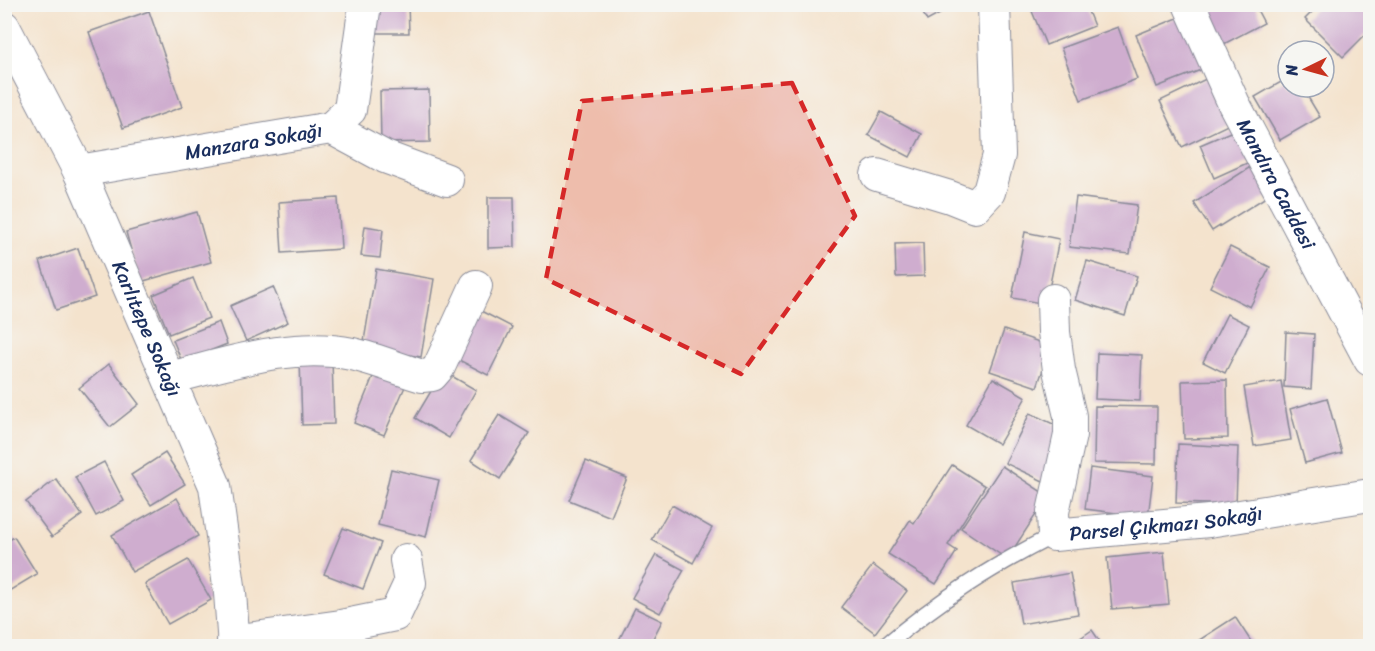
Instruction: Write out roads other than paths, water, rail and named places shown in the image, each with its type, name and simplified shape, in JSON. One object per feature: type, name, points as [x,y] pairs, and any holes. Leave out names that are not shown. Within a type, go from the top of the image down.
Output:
[{"type":"street","name":"Manzara Sokağı","points":[[79,171],[331,128],[350,110],[364,4]]},
{"type":"street","points":[[877,175],[975,207],[989,192],[999,154],[994,4]]},
{"type":"street","name":"Mandıra Caddesi","points":[[1189,4],[1234,104],[1371,360]]},
{"type":"street","name":"Karlıtepe Sokağı","points":[[4,27],[79,171],[215,486],[230,593],[233,644]]},
{"type":"street","points":[[331,128],[385,157],[447,180]]},
{"type":"street","points":[[169,378],[283,352],[318,350],[352,354],[423,376],[432,375],[439,367],[476,286]]},
{"type":"street","name":"Parsel Çıkmazı Sokağı","points":[[1053,300],[1059,370],[1070,416],[1070,435],[1053,512],[1054,535],[1209,521],[1371,495]]},
{"type":"street","points":[[233,644],[395,615],[410,583],[406,560]]},
{"type":"lane","points":[[885,646],[963,585],[1008,558],[1054,535]]}]
